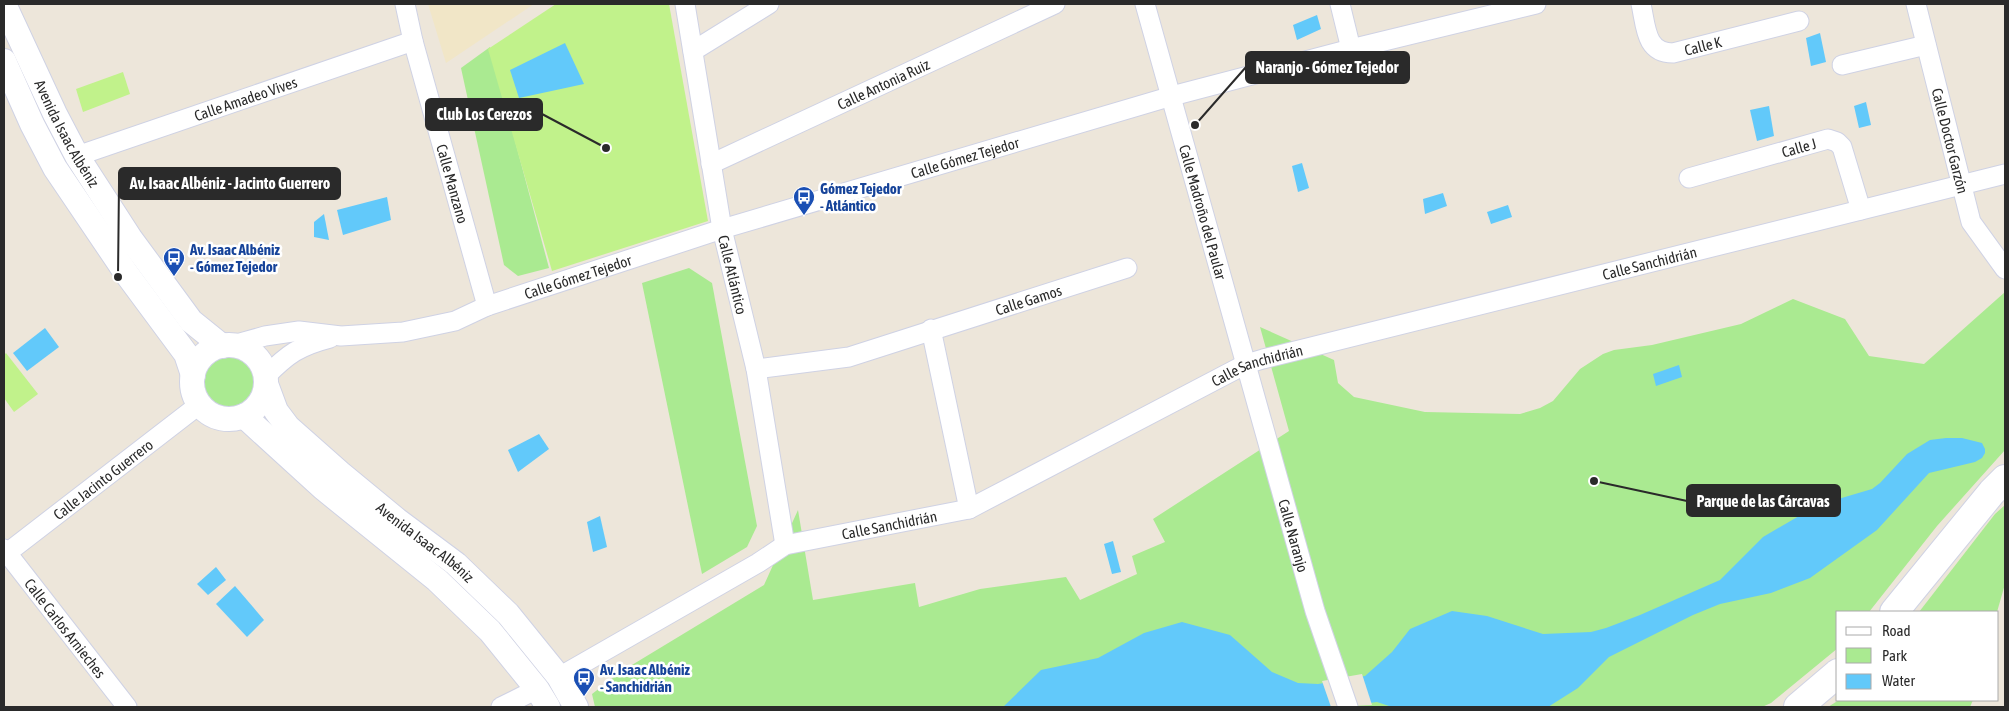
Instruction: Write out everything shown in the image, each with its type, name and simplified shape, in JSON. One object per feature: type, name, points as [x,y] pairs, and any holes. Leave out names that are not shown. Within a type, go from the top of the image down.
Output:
[{"type":"main road","points":[[1895,611],[1992,492],[2005,479]]},
{"type":"main road","points":[[1798,707],[1836,675]]},
{"type":"street","name":"Avenida Isaac Albéniz","points":[[4,4],[55,114],[77,156],[130,238],[191,321],[227,346]]},
{"type":"street","name":"Calle Manzano","points":[[405,4],[413,41],[487,306]]},
{"type":"street","name":"Calle Atlántico","points":[[685,4],[722,229],[756,369],[785,546]]},
{"type":"street","points":[[693,51],[768,4]]},
{"type":"street","name":"Calle Antonia Ruiz","points":[[711,164],[1055,4]]},
{"type":"street","name":"Calle Madroño del Paular","points":[[1145,4],[1246,364]]},
{"type":"street","points":[[1340,4],[1351,49]]},
{"type":"street","name":"Calle Gómez Tejedor","points":[[266,380],[290,354],[308,344],[341,336],[403,332],[455,321],[487,306],[722,229],[1172,96],[1351,49],[1536,4]]},
{"type":"street","name":"Calle K","points":[[1641,4],[1650,42],[1656,49],[1664,53],[1673,53],[1799,21]]},
{"type":"street","name":"Calle Doctor Garzón","points":[[1916,4],[1972,222],[2005,269]]},
{"type":"street","name":"Calle Amadeo Vives","points":[[77,156],[413,41]]},
{"type":"street","points":[[1842,65],[1926,45]]},
{"type":"street","name":"Avenida Isaac Albéniz","points":[[4,62],[32,124],[55,168],[126,273],[182,348],[193,374]]},
{"type":"street","name":"Calle J","points":[[1689,178],[1828,140],[1837,142],[1842,147],[1861,210]]},
{"type":"street","name":"Calle Sanchidrián","points":[[559,677],[758,564],[785,546],[969,509],[1246,364],[2005,174]]},
{"type":"street","name":"Calle Gamos","points":[[756,369],[849,356],[1127,268]]},
{"type":"street","points":[[931,329],[969,509]]},
{"type":"street","name":"Calle Gómez Tejedor","points":[[227,346],[265,336],[300,331],[341,336]]},
{"type":"street","points":[[227,346],[244,348],[254,355],[262,364],[266,380],[259,403],[253,411],[232,419],[220,418],[208,413],[194,395],[193,374],[197,364],[203,356],[212,350],[227,346]]},
{"type":"street","name":"Calle Naranjo","points":[[1246,364],[1315,611],[1348,707]]},
{"type":"street","name":"Avenida Isaac Albéniz","points":[[266,380],[276,411],[288,426],[340,473],[397,520],[456,564],[508,614],[559,677],[576,707]]},
{"type":"street","name":"Calle Jacinto Guerrero","points":[[5,551],[200,404]]},
{"type":"street","name":"Avenida Isaac Albéniz","points":[[244,416],[323,488],[438,580],[490,631],[543,698]]},
{"type":"street","name":"Calle Carlos Arnieches","points":[[5,551],[127,707]]},
{"type":"street","points":[[502,707],[543,698]]},
{"type":"shaded area","points":[[428,4],[534,4],[446,63]]},
{"type":"green space","points":[[556,4],[669,4],[708,221],[552,271],[488,49]]},
{"type":"green space","points":[[490,47],[549,268],[518,276],[504,265],[461,68]]},
{"type":"green space","points":[[123,72],[130,94],[83,112],[76,89]]},
{"type":"green space","points":[[689,268],[712,283],[757,526],[747,547],[702,574],[642,283]]},
{"type":"green space","points":[[2005,292],[2005,450],[1937,526],[1870,611],[1836,611],[1836,650],[1771,703],[1762,707],[595,707],[592,694],[622,671],[764,585],[798,510],[813,600],[915,583],[919,607],[980,589],[1066,577],[1080,600],[1137,574],[1132,556],[1165,542],[1153,519],[1289,431],[1260,327],[1334,360],[1338,383],[1354,397],[1425,412],[1520,414],[1540,408],[1553,401],[1580,369],[1603,354],[1614,350],[1652,345],[1741,324],[1793,299],[1845,319],[1869,356],[1924,364]]},
{"type":"green space","points":[[6,353],[38,394],[14,412],[4,398],[4,355]]},
{"type":"green space","points":[[224,357],[234,357],[247,364],[254,377],[254,387],[247,400],[234,407],[224,407],[215,403],[208,396],[204,387],[204,377],[208,368],[215,361]]},
{"type":"green space","points":[[2005,505],[2005,584],[1997,611],[1920,611],[1995,514]]},
{"type":"green space","points":[[1837,701],[1973,701],[1970,707],[1828,707]]},
{"type":"water","points":[[1317,15],[1321,29],[1297,40],[1293,25]]},
{"type":"water","points":[[1820,33],[1826,62],[1811,66],[1806,38]]},
{"type":"water","points":[[565,43],[584,84],[519,98],[510,70]]},
{"type":"water","points":[[1866,102],[1871,125],[1859,128],[1854,106]]},
{"type":"water","points":[[1769,106],[1774,136],[1757,141],[1750,110]]},
{"type":"water","points":[[1302,163],[1309,188],[1298,192],[1292,166]]},
{"type":"water","points":[[1443,193],[1447,206],[1425,214],[1423,199]]},
{"type":"water","points":[[387,197],[391,220],[343,235],[337,210]]},
{"type":"water","points":[[1508,205],[1512,217],[1491,224],[1487,212]]},
{"type":"water","points":[[324,214],[329,240],[314,237],[314,222]]},
{"type":"water","points":[[45,328],[59,347],[27,371],[13,353]]},
{"type":"water","points":[[1679,365],[1682,377],[1656,386],[1653,374]]},
{"type":"water","points":[[539,434],[549,449],[518,472],[508,450]]},
{"type":"water","points":[[1962,438],[1982,443],[1985,453],[1982,458],[1975,462],[1929,473],[1877,530],[1810,578],[1771,593],[1720,604],[1693,615],[1609,657],[1578,688],[1548,707],[1392,707],[1377,702],[1341,707],[1003,707],[1041,670],[1098,658],[1144,633],[1182,622],[1230,635],[1272,672],[1298,683],[1318,684],[1365,676],[1392,652],[1410,629],[1452,611],[1487,616],[1543,634],[1591,632],[1606,628],[1720,580],[1763,537],[1818,505],[1872,489],[1907,454],[1930,440]]},
{"type":"water","points":[[600,516],[607,547],[593,552],[587,522]]},
{"type":"water","points":[[1113,541],[1121,572],[1112,574],[1104,544]]},
{"type":"water","points":[[216,567],[226,580],[208,595],[197,584]]},
{"type":"water","points":[[235,586],[264,620],[247,637],[216,604]]},
{"type":"pier","points":[[1362,674],[1372,705],[1331,707],[1322,681]]},
{"type":"place","name":"Naranjo - Gómez Tejedor","points":[[1195,125]]},
{"type":"place","name":"Club Los Cerezos","points":[[606,148]]},
{"type":"place","name":"Gómez Tejedor - Atlántico","points":[[804,216]]},
{"type":"place","name":"Av. Isaac Albéniz - Jacinto Guerrero","points":[[118,277]]},
{"type":"place","name":"Av. Isaac Albéniz - Gómez Tejedor","points":[[174,277]]},
{"type":"place","name":"Parque de las Cárcavas","points":[[1594,481]]},
{"type":"place","name":"Av. Isaac Albéniz - Sanchidrián","points":[[584,697]]}]
